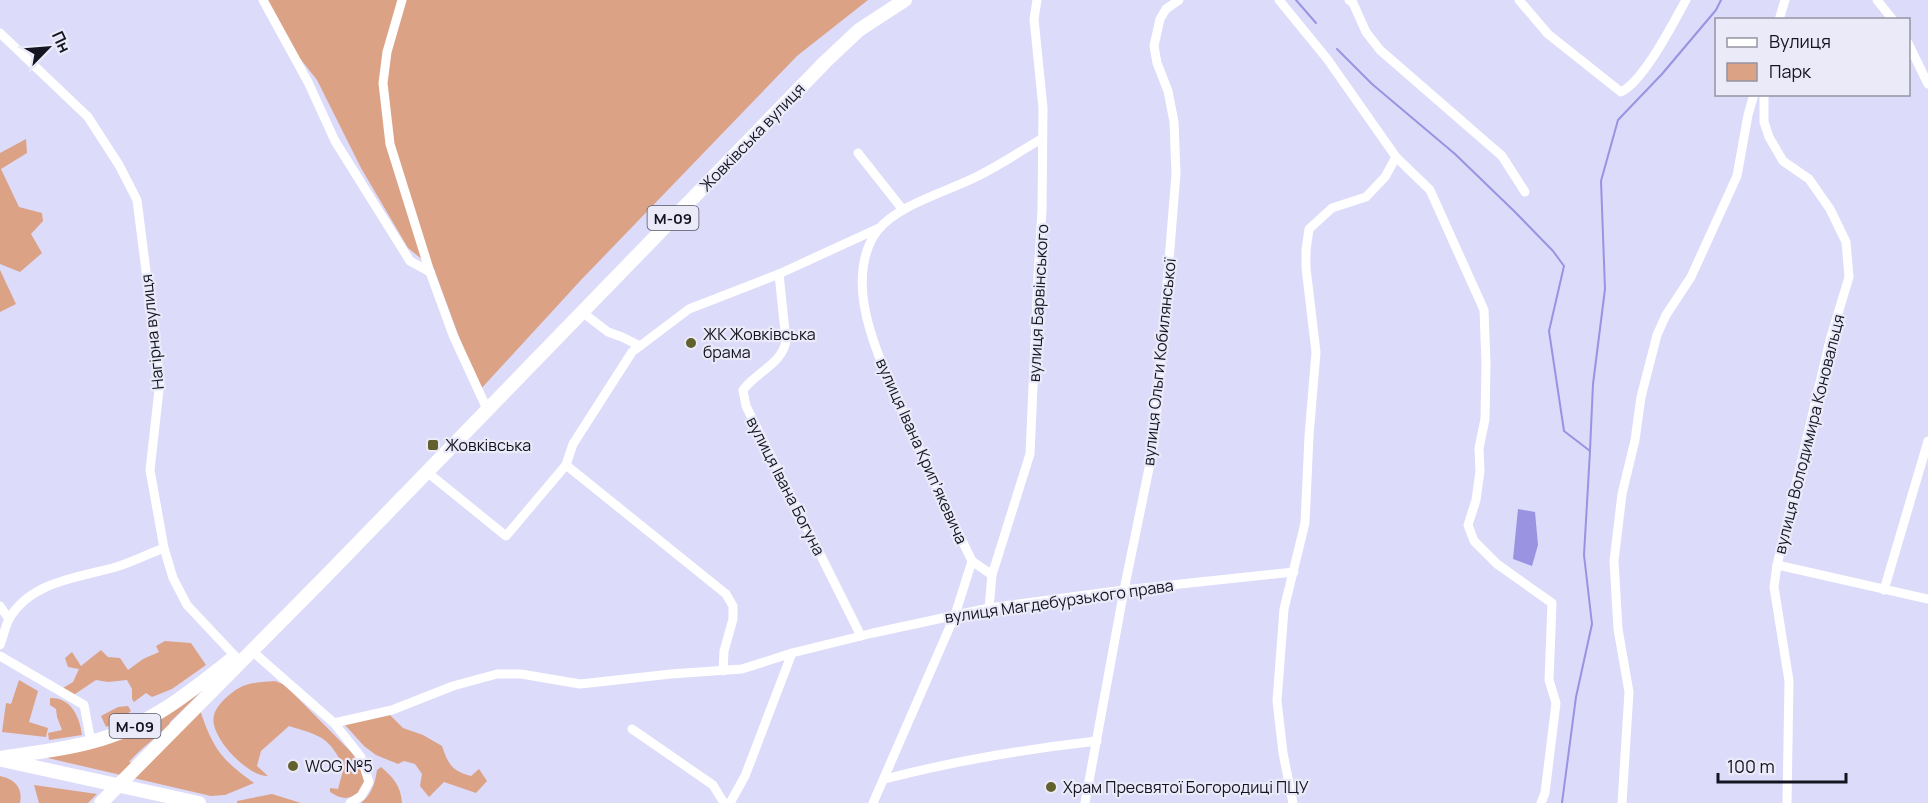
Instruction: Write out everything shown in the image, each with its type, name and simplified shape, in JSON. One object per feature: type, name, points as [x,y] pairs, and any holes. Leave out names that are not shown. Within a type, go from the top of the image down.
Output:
[{"type":"highway","name":"Жовківська вулиця","points":[[427,472],[825,62],[859,30],[905,0]]},
{"type":"highway","name":"М-09","points":[[101,803],[427,472]]},
{"type":"highway","name":"М-09","points":[[0,759],[91,742],[123,731],[184,697],[235,656],[251,650]]},
{"type":"highway","points":[[0,759],[145,797],[199,803]]},
{"type":"street","points":[[263,0],[308,82],[341,150],[410,261],[430,272]]},
{"type":"street","points":[[402,0],[387,52],[383,83],[390,144],[430,272],[453,335],[487,409]]},
{"type":"street","name":"вулиця Барвінського","points":[[989,608],[992,575],[1030,454],[1042,210],[1043,108],[1034,19],[1037,0]]},
{"type":"street","name":"вулиця Ольги Кобилянської","points":[[1085,803],[1124,590],[1154,444],[1176,174],[1174,122],[1168,91],[1157,63],[1154,46],[1160,19],[1166,9],[1179,0]]},
{"type":"street","points":[[1279,0],[1328,60],[1396,157],[1430,190],[1484,310],[1485,419],[1479,448],[1480,471],[1476,500],[1468,525],[1474,541],[1497,564],[1551,603],[1549,681],[1556,703],[1545,793],[1541,803]]},
{"type":"street","points":[[1349,0],[1353,3],[1366,32],[1380,50],[1502,156],[1525,192]]},
{"type":"street","points":[[1519,0],[1548,34],[1621,92],[1635,80],[1665,38],[1686,0]]},
{"type":"street","points":[[1780,18],[1785,0]]},
{"type":"street","points":[[1878,0],[1892,18]]},
{"type":"street","name":"Нагірна вулиця","points":[[0,33],[88,117],[119,165],[137,200],[160,381],[150,470],[164,548],[173,578],[187,605],[235,656]]},
{"type":"street","points":[[1910,47],[1928,84]]},
{"type":"street","points":[[1622,803],[1629,692],[1618,629],[1614,561],[1622,494],[1635,440],[1641,397],[1657,335],[1666,315],[1691,277],[1737,176],[1753,96]]},
{"type":"street","name":"вулиця Володимира Коновальця","points":[[1764,96],[1764,122],[1769,137],[1783,161],[1809,179],[1830,208],[1846,242],[1850,277],[1830,340],[1777,565],[1774,587],[1789,681],[1787,803]]},
{"type":"street","name":"вулиця Івана Крипʼякевича","points":[[779,274],[879,228],[903,210],[980,175],[1041,139]]},
{"type":"street","points":[[858,153],[903,210]]},
{"type":"street","points":[[1293,803],[1283,753],[1277,701],[1284,609],[1305,522],[1316,352],[1306,268],[1309,230],[1332,208],[1366,197],[1386,177],[1396,157]]},
{"type":"street","name":"вулиця Івана Крипʼякевича","points":[[873,803],[955,615],[972,561],[912,433],[869,328],[864,302],[864,261],[869,244],[879,228]]},
{"type":"street","points":[[427,472],[506,536],[566,465],[573,444],[632,352],[689,309],[779,274]]},
{"type":"street","name":"вулиця Івана Богуна","points":[[779,274],[786,341],[784,351],[743,390],[746,406],[861,636]]},
{"type":"street","points":[[582,312],[608,332],[640,346]]},
{"type":"street","points":[[1884,590],[1928,441]]},
{"type":"street","points":[[566,465],[726,594],[733,606],[733,619],[724,651],[723,671]]},
{"type":"street","points":[[0,645],[9,619],[27,598],[37,591],[66,580],[116,567],[164,548]]},
{"type":"street","points":[[972,561],[992,575]]},
{"type":"street","points":[[1777,565],[1928,598]]},
{"type":"street","name":"вулиця Магдебурзького права","points":[[334,723],[392,710],[453,686],[497,674],[521,674],[580,684],[742,669],[792,653],[989,608],[1124,590],[1294,572]]},
{"type":"street","points":[[0,606],[9,619]]},
{"type":"street","points":[[251,650],[334,723],[361,757],[369,782],[361,796],[350,803]]},
{"type":"street","points":[[730,803],[745,776],[792,653]]},
{"type":"street","points":[[0,656],[84,705],[91,742]]},
{"type":"street","points":[[632,729],[713,785],[724,803]]},
{"type":"street","points":[[885,779],[920,770],[1047,746],[1097,741]]},
{"type":"green space","points":[[267,0],[868,0],[797,56],[581,280],[479,391],[434,269],[408,248],[361,168],[317,80],[287,42]]},
{"type":"green space","points":[[26,139],[27,153],[1,169],[19,207],[42,213],[43,221],[31,234],[42,253],[20,272],[0,264],[0,153]]},
{"type":"green space","points":[[0,270],[16,304],[0,312]]},
{"type":"green space","points":[[165,641],[191,643],[206,665],[172,689],[152,697],[146,693],[134,702],[132,689],[127,680],[108,682],[96,680],[72,696],[63,688],[73,682],[79,669],[68,667],[65,658],[72,652],[81,666],[101,650],[108,657],[120,658],[128,670],[143,659],[159,652],[156,646]]},
{"type":"green space","points":[[19,680],[38,691],[29,722],[48,728],[46,737],[2,732],[6,703],[11,704]]},
{"type":"green space","points":[[275,681],[285,685],[352,753],[362,767],[366,782],[355,795],[346,798],[330,792],[330,788],[338,789],[344,767],[328,743],[309,732],[289,726],[261,751],[257,766],[268,776],[250,770],[223,744],[214,724],[214,715],[222,702],[243,686]]},
{"type":"green space","points":[[207,686],[129,762],[146,766],[200,710],[214,744],[226,760],[254,783],[225,795],[211,796],[39,756],[79,749]]},
{"type":"green space","points":[[50,698],[63,701],[73,709],[82,735],[49,740],[48,733],[62,730],[56,709],[50,705]]},
{"type":"green space","points":[[128,706],[131,711],[116,723],[106,727],[101,716],[118,707]]},
{"type":"green space","points":[[387,712],[403,728],[423,735],[442,746],[446,758],[459,772],[471,776],[479,769],[487,781],[476,793],[444,782],[429,797],[420,786],[422,774],[415,764],[404,761],[398,764],[376,755],[364,746],[345,725]]},
{"type":"green space","points":[[381,767],[396,782],[402,803],[361,803],[370,792],[377,770]]},
{"type":"green space","points":[[0,776],[10,779],[17,785],[21,798],[20,803],[0,803]]},
{"type":"green space","points":[[34,785],[97,794],[88,803],[39,803]]},
{"type":"green space","points":[[272,794],[301,803],[237,803],[237,801]]},
{"type":"shaded area","points":[[1518,509],[1535,512],[1538,545],[1532,566],[1513,559]]},
{"type":"waterway","points":[[1296,0],[1316,23]]},
{"type":"waterway","points":[[1590,450],[1593,384],[1605,289],[1601,181],[1618,120],[1662,74],[1716,10],[1721,0]]},
{"type":"waterway","points":[[1337,49],[1372,84],[1455,154],[1553,251],[1564,266],[1549,331],[1564,431],[1590,451],[1584,555],[1592,624],[1576,697],[1562,803]]},
{"type":"place","name":"ЖК Жовківська брама","points":[[691,343]]},
{"type":"place","name":"Жовківська","points":[[433,445]]},
{"type":"place","name":"WOG №5","points":[[293,766]]},
{"type":"place","name":"Храм Пресвятої Богородиці ПЦУ","points":[[1051,787]]}]
